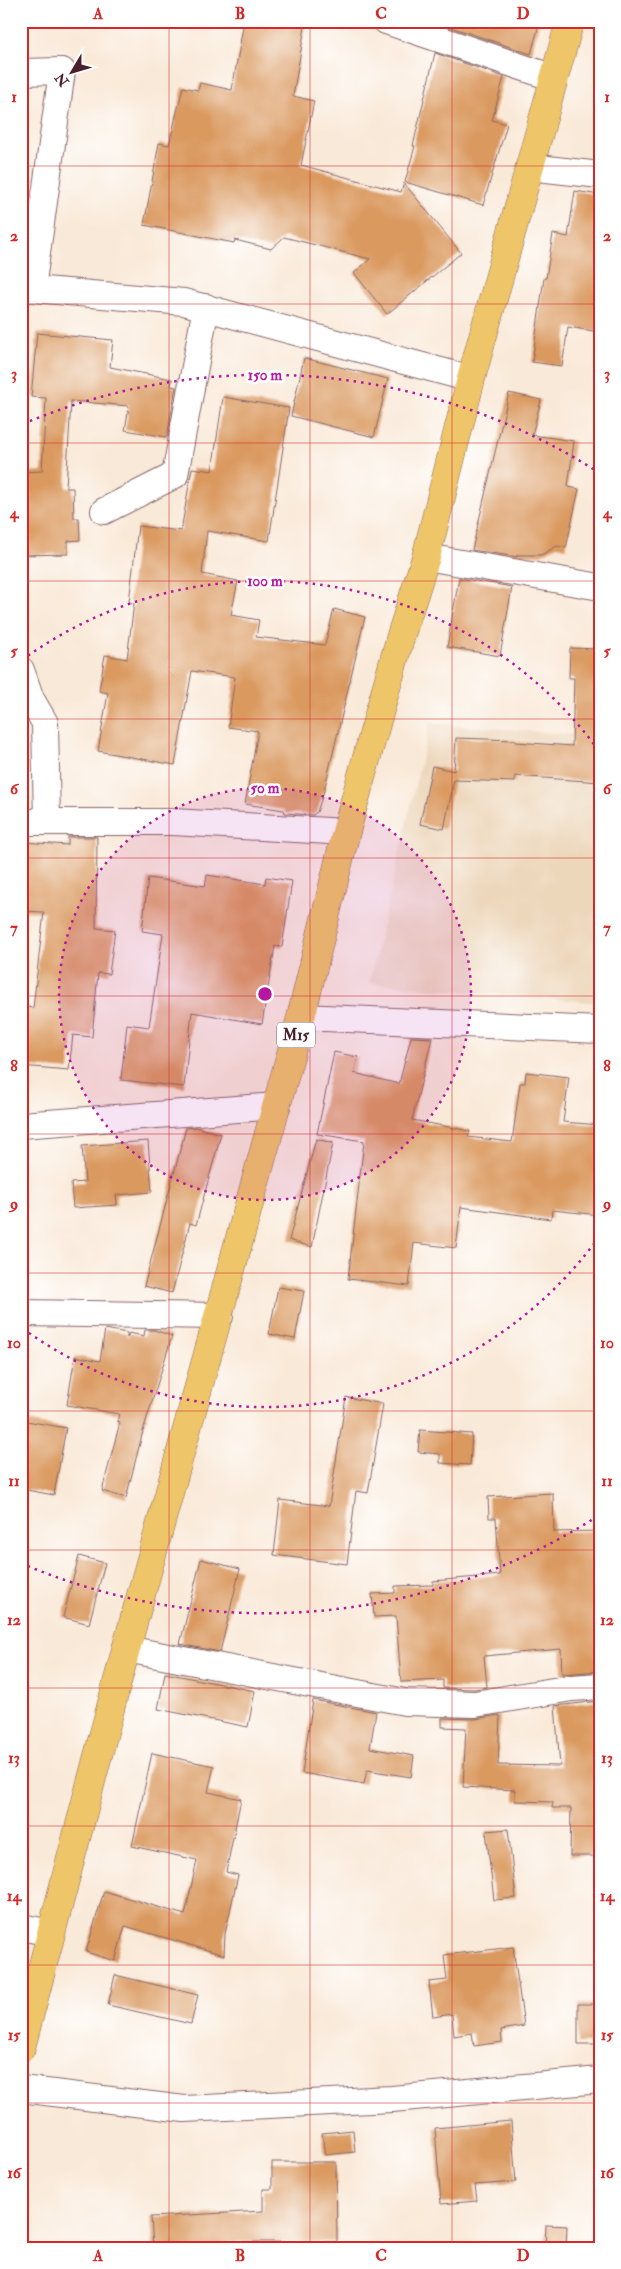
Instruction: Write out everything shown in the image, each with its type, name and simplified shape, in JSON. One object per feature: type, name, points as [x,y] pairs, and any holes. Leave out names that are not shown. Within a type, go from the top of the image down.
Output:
[{"type":"highway","name":"M15","points":[[21,2048],[126,1650],[220,1316],[301,1017],[346,832],[401,635],[426,556],[471,379],[570,21]]},
{"type":"street","points":[[386,21],[554,78]]},
{"type":"street","points":[[21,72],[62,71],[27,288],[184,302],[471,379]]},
{"type":"street","points":[[530,167],[600,175]]},
{"type":"street","points":[[104,511],[175,475],[206,307]]},
{"type":"street","points":[[426,556],[600,587]]},
{"type":"street","points":[[21,670],[26,698],[45,723],[47,822]]},
{"type":"street","points":[[21,822],[173,822],[346,832]]},
{"type":"street","points":[[301,1017],[600,1030]]},
{"type":"street","points":[[21,1125],[277,1106]]},
{"type":"street","points":[[21,1313],[220,1316]]},
{"type":"street","points":[[126,1650],[404,1702],[476,1704],[572,1688],[600,1686]]},
{"type":"street","points":[[21,1927],[51,1933]]},
{"type":"street","points":[[21,2089],[184,2109],[392,2099],[600,2080]]},
{"type":"shaded area","points":[[430,723],[600,737],[600,1003],[369,983]]},
{"type":"building","points":[[244,21],[272,21],[305,27],[293,96],[314,101],[301,165],[401,192],[404,183],[461,253],[387,314],[354,273],[370,259],[284,237],[271,249],[235,240],[234,243],[144,225],[159,143],[169,145],[183,87],[198,90],[200,83],[232,90]]},
{"type":"building","points":[[443,21],[540,21],[531,54],[442,24]]},
{"type":"building","points":[[435,53],[504,77],[492,120],[507,124],[483,205],[405,182],[415,146],[413,146]]},
{"type":"building","points":[[575,191],[600,195],[600,332],[568,327],[562,366],[532,362],[544,278],[546,278],[553,234],[568,237]]},
{"type":"building","points":[[37,333],[113,340],[110,367],[172,379],[171,386],[176,387],[167,437],[125,430],[129,406],[71,401],[66,488],[73,488],[74,518],[79,518],[80,540],[68,541],[68,554],[21,555],[21,472],[42,471],[46,398],[31,397]]},
{"type":"building","points":[[304,358],[388,379],[374,437],[291,416]]},
{"type":"building","points":[[509,393],[541,400],[532,435],[574,441],[568,487],[579,489],[566,548],[557,546],[541,555],[517,555],[517,557],[472,550]]},
{"type":"building","points":[[223,397],[289,408],[269,541],[207,531],[202,574],[238,581],[231,615],[259,620],[256,637],[325,645],[334,609],[365,617],[324,791],[317,812],[313,815],[285,813],[284,810],[245,804],[258,731],[228,727],[235,677],[192,671],[175,765],[98,751],[108,693],[99,691],[105,655],[127,659],[134,603],[129,602],[138,526],[181,531],[192,468],[212,471]]},
{"type":"building","points":[[459,578],[512,587],[500,656],[447,647]]},
{"type":"building","points":[[570,648],[600,649],[600,782],[515,776],[515,782],[454,780],[444,829],[420,824],[432,766],[454,771],[456,738],[516,740],[516,742],[572,746],[574,678],[569,678]]},
{"type":"building","points":[[68,837],[97,837],[96,928],[115,930],[109,974],[98,973],[92,1037],[73,1035],[69,1070],[21,1066],[21,1006],[33,1008],[44,912],[21,911],[21,842],[68,845]]},
{"type":"building","points":[[207,875],[265,884],[266,877],[292,881],[282,947],[275,946],[262,1024],[192,1012],[184,1087],[121,1080],[127,1024],[149,1027],[163,934],[142,931],[148,878],[205,886]]},
{"type":"building","points":[[411,1037],[432,1038],[412,1120],[470,1131],[468,1137],[512,1142],[520,1083],[525,1083],[526,1072],[569,1077],[563,1122],[600,1125],[600,1215],[552,1210],[551,1219],[461,1207],[456,1248],[414,1243],[409,1286],[348,1279],[364,1141],[317,1134],[334,1052],[358,1057],[354,1073],[399,1084]]},
{"type":"building","points":[[196,1127],[221,1134],[196,1225],[190,1223],[172,1293],[144,1286],[186,1128]]},
{"type":"building","points":[[316,1139],[333,1143],[312,1247],[289,1240]]},
{"type":"building","points":[[148,1141],[152,1192],[116,1195],[117,1205],[73,1208],[71,1183],[85,1182],[82,1146]]},
{"type":"building","points":[[278,1287],[304,1291],[295,1339],[269,1334]]},
{"type":"building","points":[[105,1329],[127,1333],[127,1338],[129,1333],[144,1336],[145,1330],[154,1330],[172,1336],[143,1431],[126,1498],[102,1491],[120,1422],[117,1421],[119,1414],[67,1405],[75,1356],[100,1361]]},
{"type":"building","points":[[346,1397],[383,1404],[368,1493],[356,1491],[347,1564],[274,1555],[280,1500],[329,1506]]},
{"type":"building","points":[[21,1420],[66,1428],[54,1495],[21,1489]]},
{"type":"building","points":[[420,1430],[472,1434],[470,1465],[440,1463],[440,1454],[418,1452]]},
{"type":"building","points":[[553,1493],[554,1532],[600,1531],[600,1671],[562,1674],[561,1649],[484,1656],[487,1687],[474,1689],[443,1688],[443,1680],[401,1682],[396,1616],[374,1617],[372,1594],[395,1593],[395,1586],[433,1585],[433,1581],[500,1575],[496,1518],[489,1518],[488,1497]]},
{"type":"building","points":[[79,1556],[105,1563],[89,1624],[63,1617]]},
{"type":"building","points":[[201,1559],[240,1569],[220,1652],[180,1644]]},
{"type":"building","points":[[165,1673],[255,1691],[248,1727],[158,1709]]},
{"type":"building","points":[[313,1700],[376,1712],[370,1748],[414,1756],[411,1777],[367,1770],[364,1784],[302,1773]]},
{"type":"building","points":[[600,1701],[600,1856],[570,1856],[571,1808],[552,1808],[553,1802],[515,1801],[515,1790],[463,1787],[466,1728],[442,1727],[442,1718],[475,1719],[500,1715],[498,1765],[560,1766],[555,1706]]},
{"type":"building","points":[[152,1753],[214,1766],[208,1792],[241,1799],[226,1872],[238,1875],[225,1934],[224,1955],[125,1926],[115,1961],[86,1952],[104,1891],[185,1915],[197,1860],[132,1846]]},
{"type":"building","points":[[508,1829],[516,1898],[494,1900],[486,1831]]},
{"type":"building","points":[[513,1947],[524,2026],[501,2030],[502,2042],[474,2046],[472,2033],[454,2036],[452,2014],[433,2017],[429,1982],[447,1980],[444,1955]]},
{"type":"building","points":[[115,1975],[198,1995],[191,2024],[108,2005]]},
{"type":"building","points":[[578,2004],[600,2004],[600,2044],[578,2044]]},
{"type":"building","points":[[511,2121],[516,2182],[475,2185],[477,2201],[441,2204],[435,2128]]},
{"type":"building","points":[[353,2130],[355,2152],[325,2155],[322,2133]]},
{"type":"building","points":[[272,2162],[336,2162],[337,2242],[230,2242],[231,2248],[153,2248],[151,2217],[263,2211],[263,2189],[272,2189]]},
{"type":"building","points":[[546,2225],[567,2226],[566,2248],[545,2248]]}]
